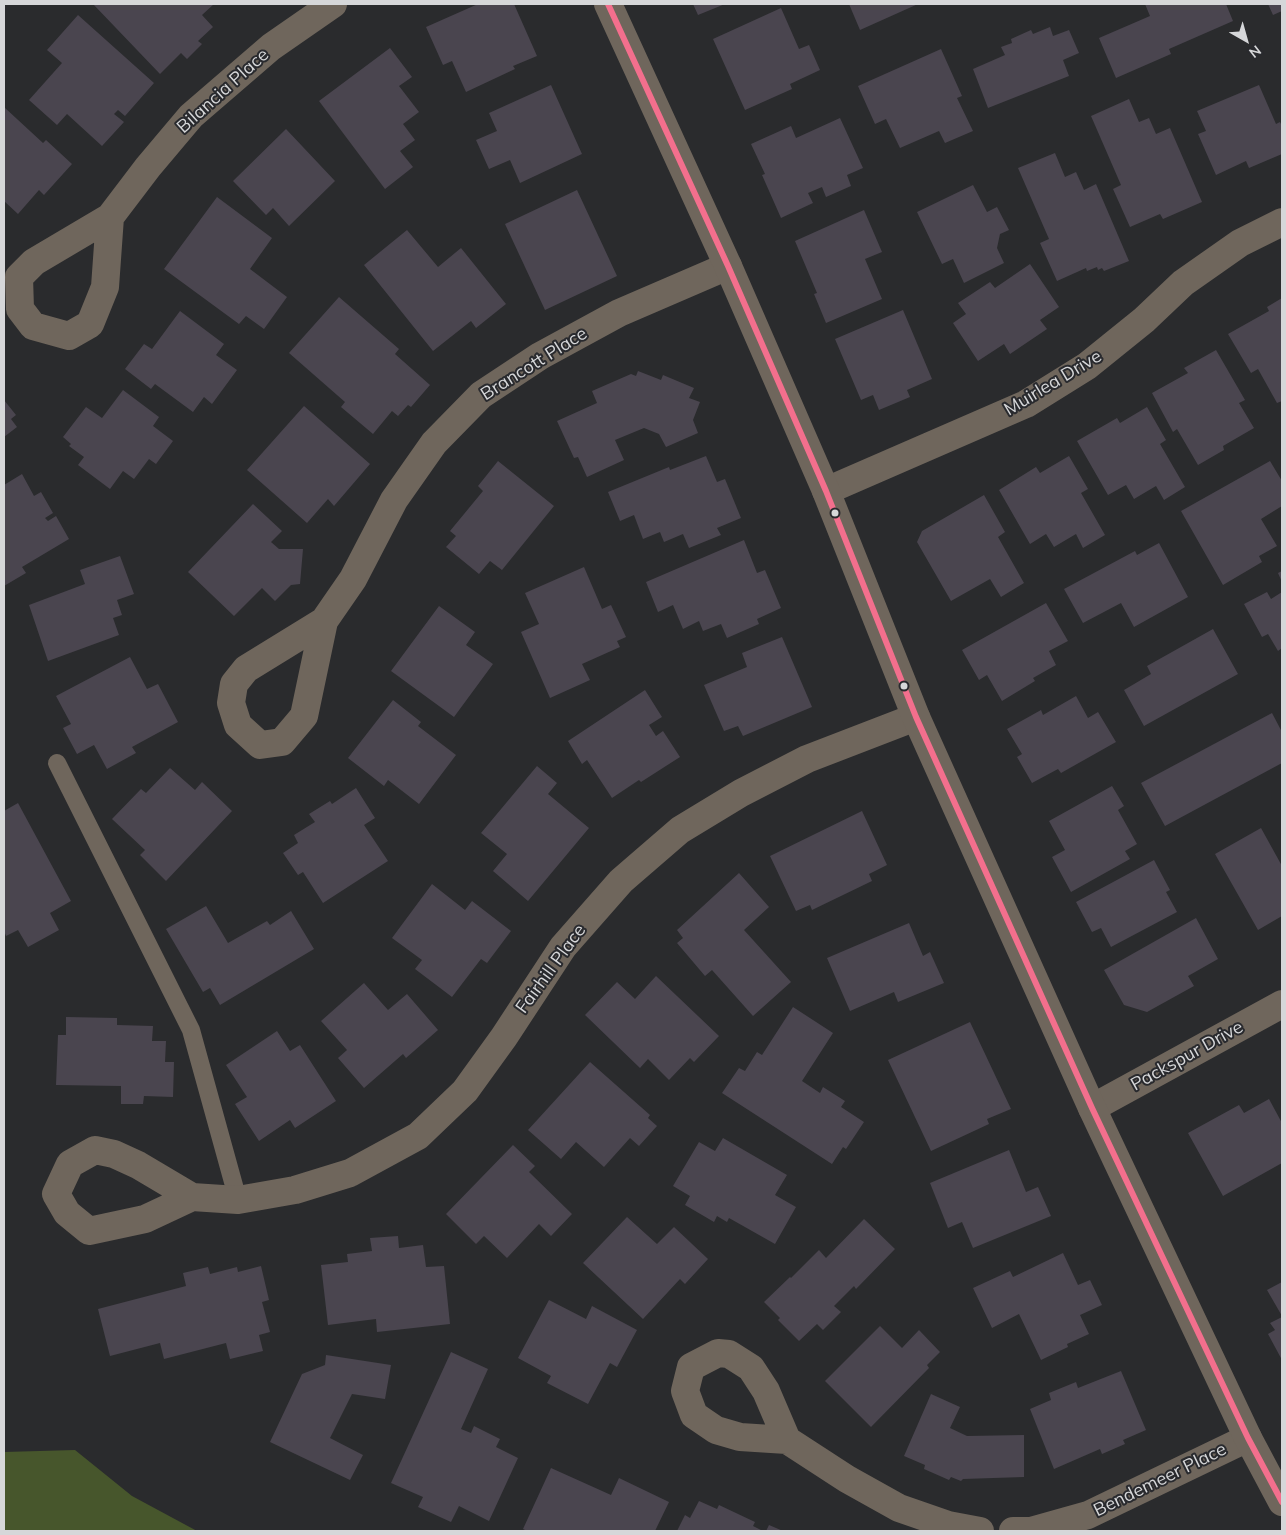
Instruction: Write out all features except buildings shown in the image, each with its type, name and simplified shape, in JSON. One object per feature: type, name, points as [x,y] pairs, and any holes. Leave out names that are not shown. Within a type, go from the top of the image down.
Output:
[{"type":"street","name":"Bilancia Place","points":[[110,217],[148,167],[191,116],[271,47],[333,4]]},
{"type":"street","points":[[608,4],[728,266],[826,491],[916,717],[1092,1108],[1248,1438],[1282,1502]]},
{"type":"street","name":"Muirlea Drive","points":[[826,491],[1026,404],[1088,366],[1144,320],[1183,283],[1240,243],[1282,222]]},
{"type":"street","name":"Brancott Place","points":[[324,621],[353,579],[394,500],[434,443],[481,395],[540,356],[619,313],[728,266]]},
{"type":"street","name":"Fairhill Place","points":[[192,1197],[238,1200],[295,1190],[350,1172],[418,1136],[465,1092],[504,1037],[563,946],[621,881],[680,830],[741,793],[807,759],[916,717]]},
{"type":"street","name":"Packspur Drive","points":[[1092,1108],[1282,1004]]},
{"type":"street","name":"Bendemeer Place","points":[[1013,1531],[1031,1530],[1088,1515],[1248,1438]]},
{"type":"street","points":[[787,1440],[847,1479],[899,1508],[948,1525],[980,1531]]},
{"type":"lane","points":[[57,763],[191,1030],[238,1200]]},
{"type":"green space","points":[[75,1450],[132,1496],[197,1531],[4,1531],[4,1452]]},
{"type":"transit line","points":[[608,4],[728,266],[826,491],[916,717],[1092,1108],[1248,1438],[1282,1502]]}]
